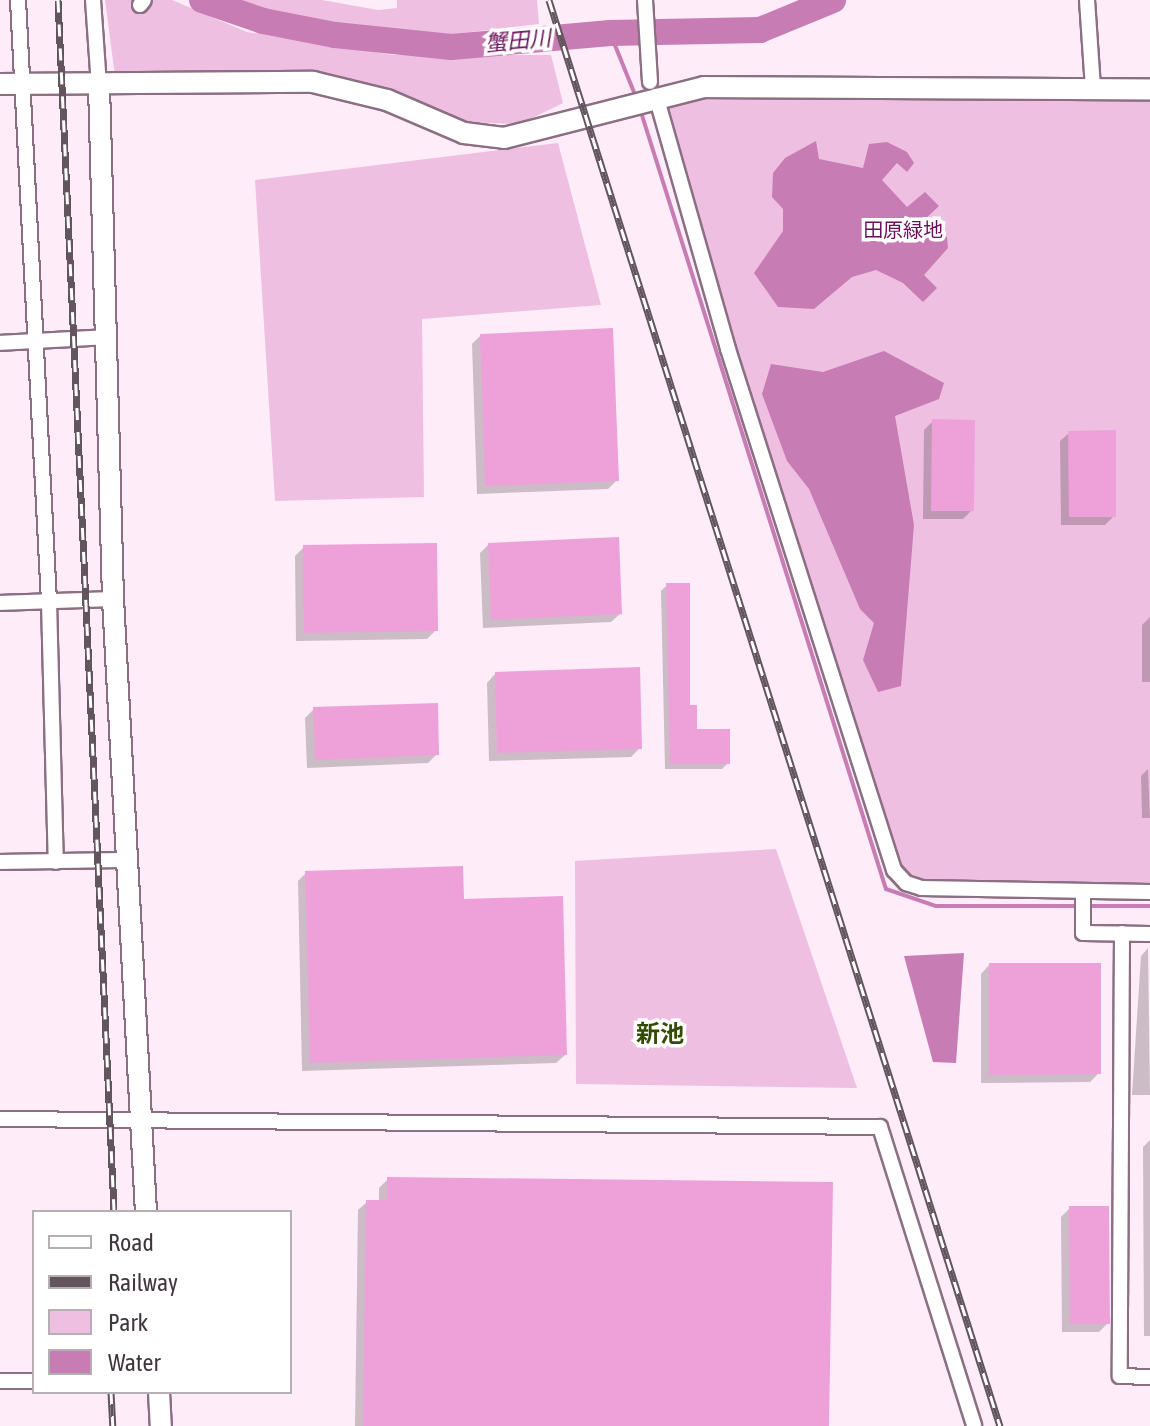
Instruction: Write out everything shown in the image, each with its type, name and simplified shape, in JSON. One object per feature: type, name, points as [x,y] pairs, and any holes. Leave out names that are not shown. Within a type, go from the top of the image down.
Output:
[{"type":"street","points":[[18,0],[25,85],[49,602],[56,862]]},
{"type":"street","points":[[93,0],[99,85],[113,599],[146,1210]]},
{"type":"street","points":[[1087,0],[1093,89]]},
{"type":"street","points":[[644,7],[653,89],[728,349],[894,870],[906,883],[921,888],[1150,892]]},
{"type":"street","points":[[0,84],[313,82],[387,100],[464,133],[504,138],[613,109],[653,89],[751,85],[1150,89]]},
{"type":"street","points":[[0,343],[107,337]]},
{"type":"street","points":[[0,603],[113,599]]},
{"type":"street","points":[[0,862],[129,860]]},
{"type":"street","points":[[1083,891],[1083,933],[1150,934]]},
{"type":"street","points":[[1122,933],[1120,1376],[1150,1377]]},
{"type":"street","points":[[0,1119],[880,1127],[974,1426]]},
{"type":"street","points":[[0,1381],[32,1381]]},
{"type":"street","points":[[159,1394],[161,1426]]},
{"type":"green space","points":[[105,0],[172,0],[247,32],[393,55],[551,55],[563,103],[520,124],[437,121],[325,85],[116,84]]},
{"type":"green space","points":[[222,0],[322,0],[378,10],[397,8],[397,0],[537,0],[539,24],[419,38],[263,14]]},
{"type":"green space","name":"田原緑地","points":[[1150,89],[1150,885],[921,888],[901,878],[656,96]]},
{"type":"green space","points":[[558,143],[601,305],[422,319],[424,497],[275,501],[255,180]]},
{"type":"green space","points":[[776,849],[857,1088],[576,1084],[575,861]]},
{"type":"water","points":[[816,141],[819,159],[863,168],[869,144],[887,142],[907,152],[914,163],[907,172],[897,163],[882,180],[907,207],[925,192],[939,206],[920,224],[937,241],[941,234],[947,237],[948,248],[924,275],[937,288],[923,302],[903,283],[876,270],[852,277],[814,309],[778,307],[754,273],[783,231],[783,209],[772,197],[773,173],[785,158]]},
{"type":"water","points":[[884,351],[944,383],[939,399],[895,416],[914,525],[901,686],[878,692],[863,660],[874,623],[860,609],[809,489],[787,461],[762,394],[771,364],[823,372]]},
{"type":"water","points":[[964,953],[956,1063],[933,1062],[904,956]]},
{"type":"building","points":[[613,328],[619,481],[485,486],[480,334]]},
{"type":"building","points":[[932,419],[975,420],[974,511],[931,511]]},
{"type":"building","points":[[1116,430],[1116,517],[1069,517],[1068,431]]},
{"type":"building","points":[[619,537],[622,614],[491,620],[488,543]]},
{"type":"building","points":[[437,543],[438,631],[304,633],[303,545]]},
{"type":"building","points":[[666,583],[690,583],[690,705],[697,705],[697,729],[730,729],[730,764],[670,764]]},
{"type":"building","points":[[640,667],[642,749],[497,753],[495,672]]},
{"type":"building","points":[[438,703],[439,755],[315,760],[313,707]]},
{"type":"building","points":[[463,866],[464,899],[563,896],[567,1055],[310,1063],[305,871]]},
{"type":"building","points":[[989,963],[1101,963],[1101,1074],[989,1075]]},
{"type":"building","points":[[387,1177],[833,1182],[829,1426],[363,1426],[366,1200],[387,1200]]},
{"type":"building","points":[[1069,1206],[1109,1206],[1110,1324],[1070,1324]]},
{"type":"waterway","name":"蟹田川","points":[[202,0],[263,21],[335,35],[451,47],[610,33],[760,30],[833,0]]},
{"type":"waterway","points":[[610,33],[636,97]]},
{"type":"waterway","points":[[640,109],[886,889],[936,906],[1150,906]]},
{"type":"railway","points":[[58,0],[114,1210]]},
{"type":"railway","points":[[549,0],[1000,1426]]},
{"type":"railway","points":[[111,1394],[113,1426]]},
{"type":"district","name":"新池","points":[[660,1034]]}]
